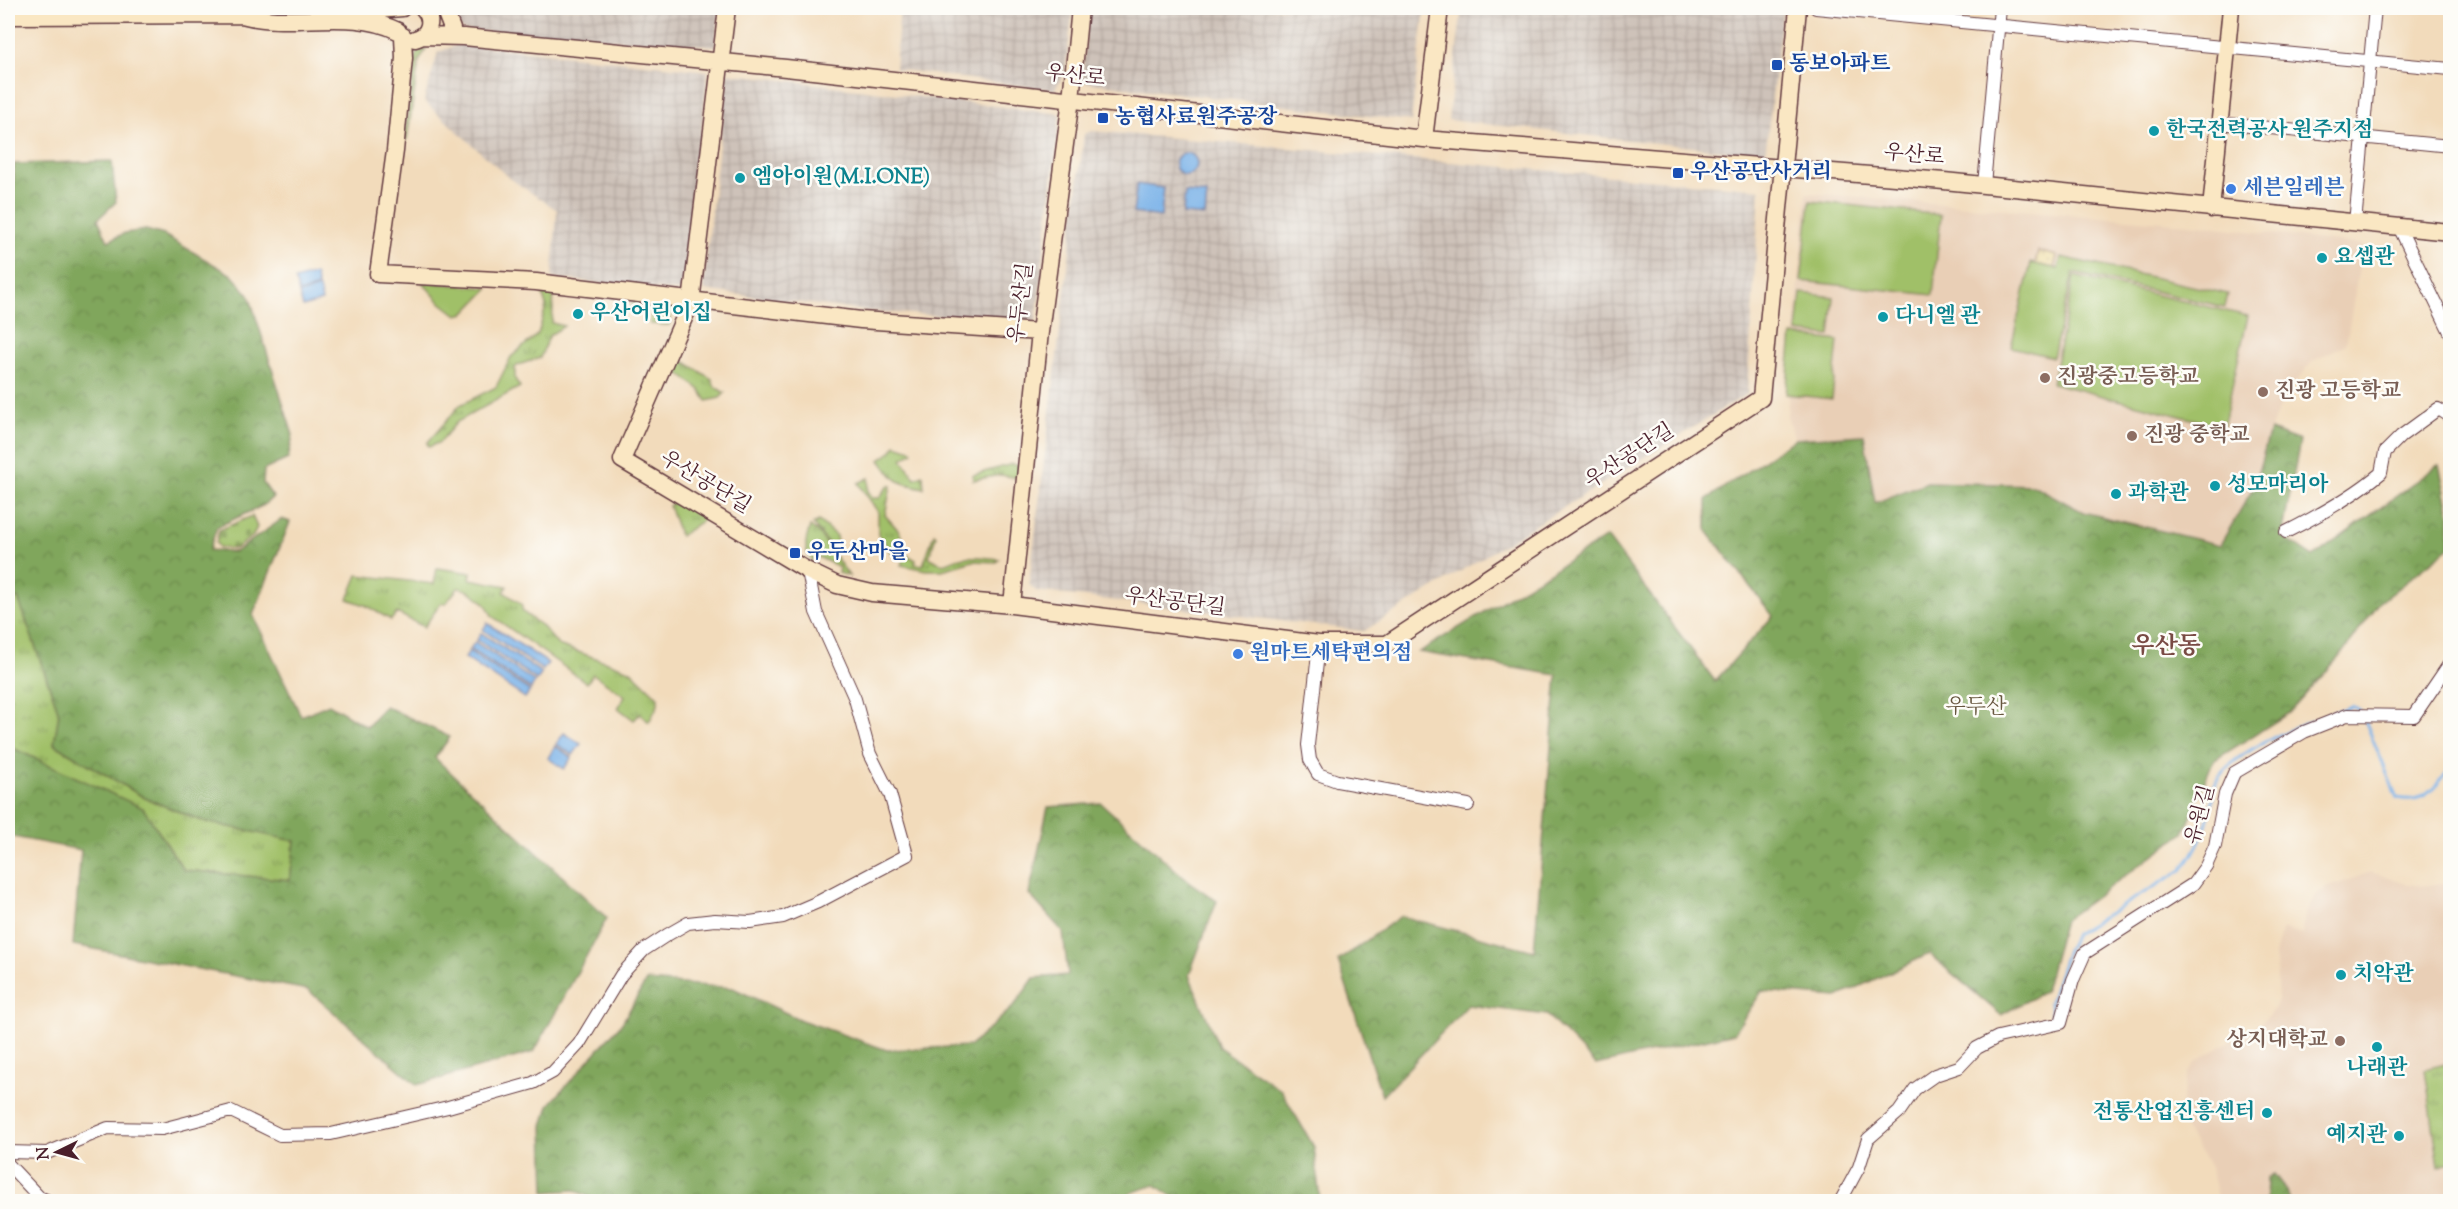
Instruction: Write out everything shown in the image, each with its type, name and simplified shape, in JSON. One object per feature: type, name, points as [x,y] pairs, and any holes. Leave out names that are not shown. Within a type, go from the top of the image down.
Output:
[{"type":"street","points":[[8,16],[402,8]]},
{"type":"street","points":[[402,8],[395,17],[409,36],[404,58],[395,151],[378,274],[537,282],[691,302],[864,320],[1040,332]]},
{"type":"street","points":[[447,8],[447,16],[458,33]]},
{"type":"street","name":"우산공단길","points":[[727,8],[691,302],[622,460],[808,571],[837,585],[865,592],[1012,604],[1319,644],[1387,644],[1761,398],[1781,167],[1798,8]]},
{"type":"street","name":"우두산길","points":[[1012,604],[1040,332],[1071,99],[1080,8]]},
{"type":"street","points":[[1424,139],[1440,8]]},
{"type":"street","points":[[1816,8],[2451,69]]},
{"type":"street","points":[[1984,185],[2000,8]]},
{"type":"street","points":[[2211,209],[2231,8]]},
{"type":"street","points":[[2355,223],[2375,8]]},
{"type":"street","name":"우산로","points":[[253,10],[259,20],[362,21],[381,24],[409,36],[458,33],[1424,139],[1984,185],[2451,232]]},
{"type":"street","points":[[427,11],[458,33]]},
{"type":"street","points":[[409,36],[429,27],[427,11]]},
{"type":"street","points":[[2219,123],[2451,146]]},
{"type":"street","points":[[2399,227],[2451,332]]},
{"type":"street","points":[[2286,532],[2326,512],[2370,483],[2381,473],[2385,452],[2401,436],[2438,409],[2451,417]]},
{"type":"street","points":[[8,1152],[47,1153],[108,1128],[162,1129],[231,1110],[280,1135],[331,1134],[448,1107],[533,1083],[554,1072],[579,1044],[621,975],[644,950],[667,935],[688,923],[715,920],[750,922],[783,917],[818,902],[907,855],[890,794],[870,754],[855,699],[816,612],[808,571]]},
{"type":"street","points":[[1319,644],[1308,745],[1310,760],[1318,774],[1337,781],[1467,805]]},
{"type":"street","name":"유원길","points":[[1840,1202],[1858,1167],[1868,1139],[1899,1112],[1915,1089],[1935,1075],[1959,1067],[1977,1048],[1998,1037],[2055,1024],[2085,953],[2193,884],[2206,866],[2215,846],[2225,794],[2234,773],[2304,732],[2327,722],[2358,714],[2414,716],[2451,663]]},
{"type":"street","points":[[8,1164],[39,1197],[51,1202]]},
{"type":"shaded area","points":[[454,8],[721,8],[715,46],[464,30],[456,24]]},
{"type":"shaded area","points":[[900,8],[1073,8],[1065,74],[1054,90],[895,69]]},
{"type":"shaded area","points":[[1088,8],[1425,8],[1411,121],[1082,82]]},
{"type":"shaded area","points":[[1462,8],[1783,8],[1765,155],[1448,120]]},
{"type":"shaded area","points":[[461,44],[708,71],[684,288],[678,291],[552,278],[557,210],[509,178],[424,101],[438,52]]},
{"type":"shaded area","points":[[727,73],[1060,114],[1036,321],[867,311],[703,290]]},
{"type":"shaded area","points":[[1092,131],[1760,189],[1747,394],[1364,631],[1036,591],[1029,584],[1084,134]]},
{"type":"shaded area","name":"진광중고등학교","points":[[1807,193],[2200,225],[2363,245],[2346,344],[2313,361],[2285,395],[2270,430],[2255,487],[2220,546],[2083,512],[2033,485],[1927,482],[1875,504],[1864,436],[1795,439],[1787,416]]},
{"type":"shaded area","name":"상지대학교","points":[[2371,872],[2403,883],[2421,886],[2450,882],[2450,1201],[2218,1201],[2210,1167],[2181,1123],[2181,1105],[2187,1073],[2195,1062],[2262,1022],[2274,1009],[2278,999],[2275,954],[2282,929],[2302,935],[2305,914],[2316,894],[2326,888]]},
{"type":"green space","points":[[426,49],[419,61],[407,139],[404,140],[416,54]]},
{"type":"green space","points":[[112,161],[116,202],[98,219],[108,241],[125,233],[146,230],[164,235],[232,275],[249,295],[293,435],[288,459],[264,470],[263,483],[273,497],[264,505],[217,527],[209,550],[235,552],[282,519],[290,522],[253,615],[301,716],[329,704],[367,727],[385,706],[450,737],[435,758],[607,918],[534,1052],[417,1085],[308,990],[73,945],[81,850],[8,836],[8,746],[143,808],[184,870],[290,880],[295,841],[202,821],[145,798],[54,744],[59,713],[18,598],[8,602],[8,243],[12,243],[14,164]]},
{"type":"green space","points":[[1810,201],[1941,215],[1933,295],[1801,281]]},
{"type":"green space","points":[[2061,257],[2228,294],[2225,307],[2073,273],[2053,357],[2011,347],[2031,263],[2058,269]]},
{"type":"green space","points":[[2074,276],[2248,316],[2223,427],[2052,383]]},
{"type":"green space","points":[[422,282],[489,288],[465,313],[457,315],[439,301]]},
{"type":"green space","points":[[542,293],[554,294],[552,323],[564,326],[550,335],[540,358],[515,368],[515,379],[520,387],[457,422],[440,442],[429,447],[427,443],[460,405],[496,387],[511,357],[538,334],[546,306]]},
{"type":"green space","points":[[1801,293],[1834,297],[1830,336],[1797,332]]},
{"type":"green space","points":[[632,302],[673,306],[669,325],[650,324],[651,309],[631,308]]},
{"type":"green space","points":[[1792,335],[1838,341],[1832,399],[1786,394]]},
{"type":"green space","points":[[677,357],[712,379],[715,387],[725,393],[720,398],[707,401],[700,390],[672,367]]},
{"type":"green space","name":"우두산","points":[[2270,430],[2300,441],[2282,536],[2313,557],[2439,465],[2450,514],[2450,547],[2379,603],[2339,657],[2289,713],[2213,761],[2184,833],[2064,920],[2045,991],[2001,1015],[1929,954],[1837,997],[1762,991],[1734,1033],[1596,1065],[1547,1015],[1468,1005],[1382,1096],[1338,961],[1401,916],[1534,951],[1557,675],[1419,652],[1607,537],[1715,681],[1773,616],[1707,531],[1707,499],[1795,439],[1864,435],[1875,503],[1927,482],[2033,485],[2083,512],[2220,545],[2254,487]]},
{"type":"green space","points":[[896,445],[912,450],[913,452],[902,459],[915,478],[923,475],[924,488],[898,481],[880,460]]},
{"type":"green space","points":[[1012,464],[1019,466],[1018,478],[1001,475],[973,480],[973,475]]},
{"type":"green space","points":[[869,478],[868,491],[872,498],[879,498],[889,485],[891,486],[885,515],[899,531],[904,544],[897,559],[878,535],[878,512],[858,483]]},
{"type":"green space","points":[[677,499],[706,518],[680,536],[669,506]]},
{"type":"green space","points":[[252,516],[257,527],[253,536],[235,549],[219,547],[216,543],[219,530]]},
{"type":"green space","points":[[819,521],[836,536],[837,543],[832,549],[813,524]]},
{"type":"green space","points":[[810,527],[818,532],[849,576],[838,573],[839,567],[816,556],[813,561],[807,553],[806,544]]},
{"type":"green space","points":[[934,534],[936,536],[929,557],[940,563],[944,564],[964,557],[999,559],[996,562],[973,561],[942,570],[926,570],[901,565],[906,554],[916,560],[915,564],[923,565]]},
{"type":"green space","points":[[437,568],[471,573],[470,579],[507,586],[504,592],[521,604],[523,612],[543,627],[558,645],[630,670],[658,697],[658,705],[649,722],[640,714],[634,720],[618,708],[625,696],[593,674],[587,683],[492,616],[483,602],[468,591],[458,588],[445,604],[441,603],[424,627],[397,613],[391,620],[365,605],[348,599],[358,575],[434,584]]},
{"type":"green space","points":[[18,597],[59,713],[54,744],[145,798],[202,821],[295,841],[290,880],[184,870],[142,808],[8,746],[8,602]]},
{"type":"green space","points":[[1101,803],[1188,881],[1217,901],[1189,975],[1219,1047],[1281,1090],[1314,1147],[1320,1201],[1179,1201],[1155,1185],[1130,1193],[1128,1202],[599,1202],[575,1190],[545,1192],[543,1126],[549,1105],[622,1023],[646,981],[733,988],[801,1020],[887,1050],[970,1046],[1014,1006],[1034,978],[1068,975],[1063,932],[1029,894],[1048,807]]},
{"type":"green space","points":[[2450,1063],[2450,1162],[2439,1167],[2425,1069]]},
{"type":"green space","points":[[2274,1174],[2287,1191],[2290,1201],[2266,1201],[2267,1178]]},
{"type":"sand","points":[[2038,251],[2057,256],[2054,268],[2035,264]]},
{"type":"water","points":[[1186,153],[1194,156],[1197,164],[1194,172],[1186,175],[1178,172],[1175,164],[1178,156]]},
{"type":"water","points":[[1137,184],[1164,188],[1161,217],[1133,213]]},
{"type":"water","points":[[1185,192],[1207,194],[1205,216],[1183,214]]},
{"type":"water","points":[[315,274],[318,287],[299,293],[295,280]]},
{"type":"water","points":[[319,288],[322,301],[303,307],[299,294]]},
{"type":"water","points":[[487,623],[548,663],[543,670],[483,630]]},
{"type":"water","points":[[481,633],[542,673],[537,680],[477,640]]},
{"type":"water","points":[[475,642],[535,682],[531,689],[470,649]]},
{"type":"water","points":[[469,651],[530,691],[525,698],[465,658]]},
{"type":"water","points":[[564,733],[581,744],[573,755],[556,744]]},
{"type":"water","points":[[555,746],[572,757],[564,769],[548,758]]},
{"type":"waterway","points":[[2052,1022],[2050,1002],[2066,953],[2075,934],[2182,870],[2202,835],[2210,812],[2215,784],[2227,768],[2241,756],[2298,726],[2352,706],[2359,710]]},
{"type":"waterway","points":[[2364,718],[2397,798],[2422,797],[2433,789],[2450,769]]},
{"type":"place","name":"동보아파트","points":[[1777,65]]},
{"type":"place","name":"농협사료원주공장","points":[[1103,118]]},
{"type":"place","name":"한국전력공사 원주지점","points":[[2154,131]]},
{"type":"place","name":"우산공단사거리","points":[[1678,173]]},
{"type":"place","name":"엠아이원(M.I.ONE)","points":[[740,178]]},
{"type":"place","name":"세븐일레븐","points":[[2231,189]]},
{"type":"place","name":"요셉관","points":[[2322,258]]},
{"type":"place","name":"우산어린이집","points":[[578,314]]},
{"type":"place","name":"다니엘 관","points":[[1883,317]]},
{"type":"place","name":"진광중고등학교","points":[[2045,378]]},
{"type":"place","name":"진광 고등학교","points":[[2263,392]]},
{"type":"place","name":"진광 중학교","points":[[2132,436]]},
{"type":"place","name":"성모마리아","points":[[2215,486]]},
{"type":"place","name":"과학관","points":[[2116,494]]},
{"type":"place","name":"우두산마을","points":[[795,553]]},
{"type":"place","name":"원마트세탁편의점","points":[[1238,654]]},
{"type":"place","name":"치악관","points":[[2341,975]]},
{"type":"place","name":"상지대학교","points":[[2340,1041]]},
{"type":"place","name":"나래관","points":[[2377,1047]]},
{"type":"place","name":"전통산업진흥센터","points":[[2267,1113]]},
{"type":"place","name":"예지관","points":[[2399,1136]]},
{"type":"district","name":"우산동","points":[[2166,647]]}]
